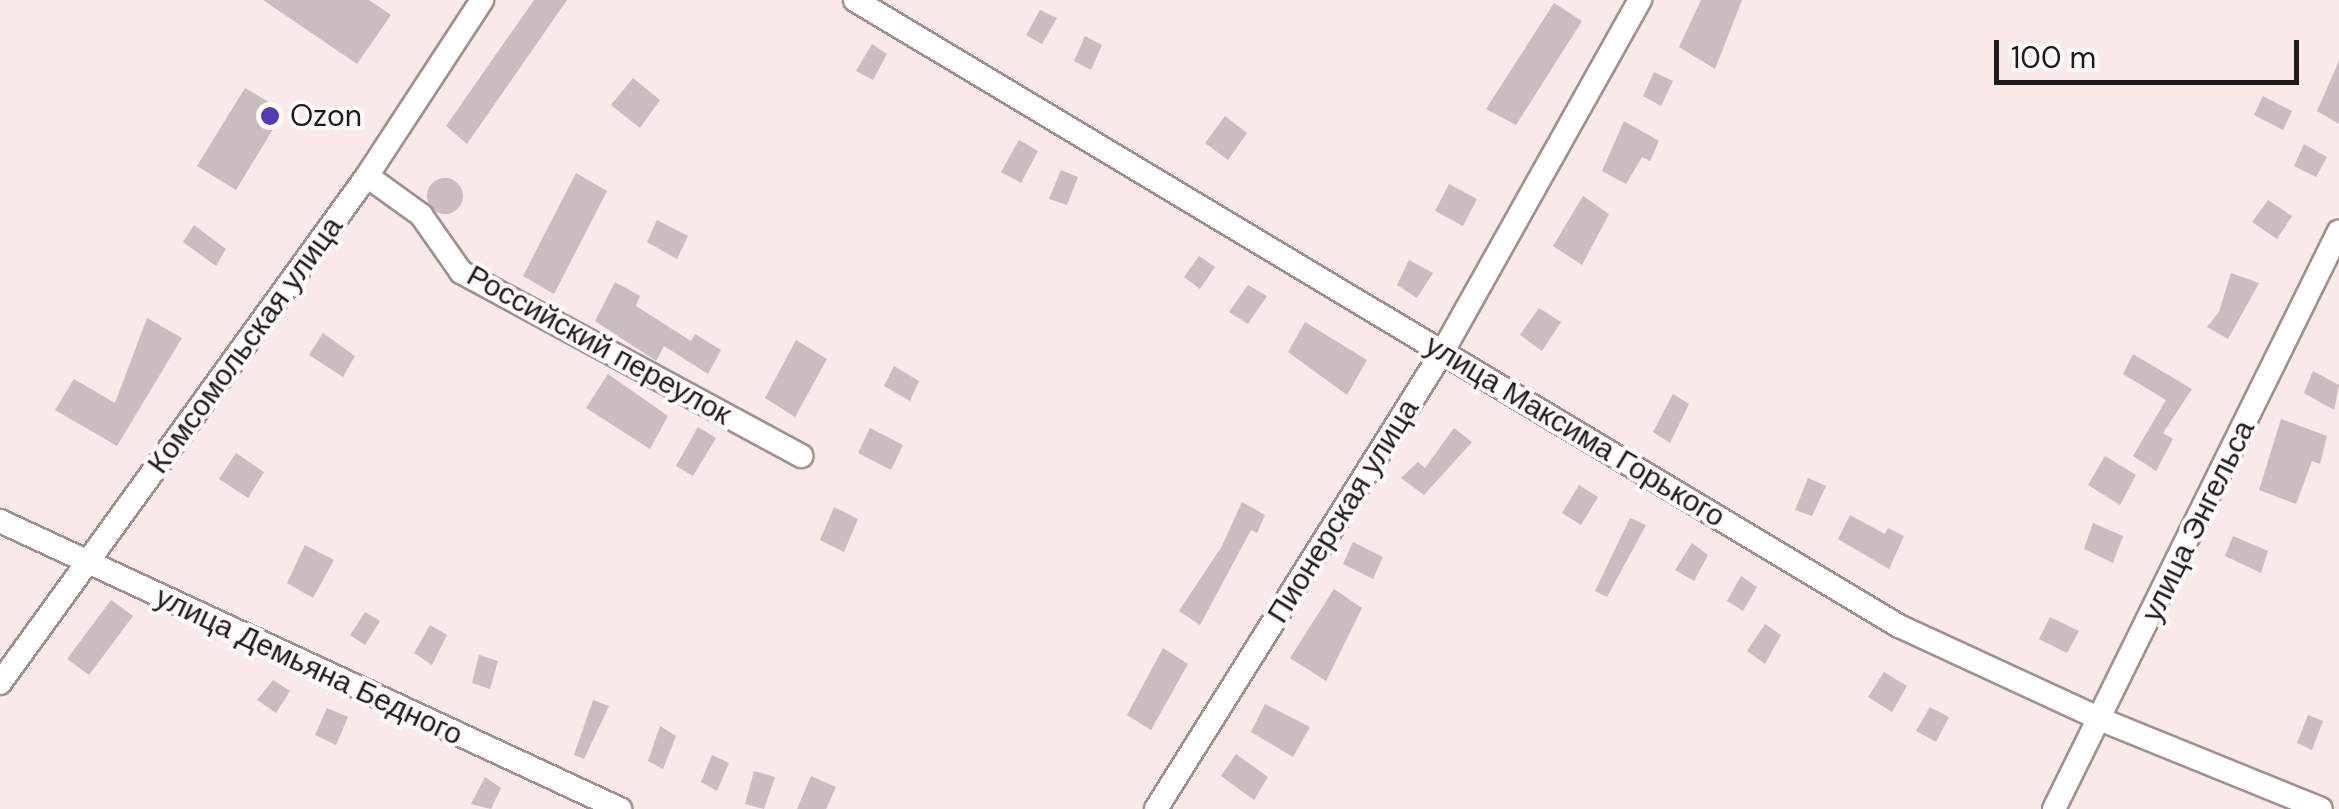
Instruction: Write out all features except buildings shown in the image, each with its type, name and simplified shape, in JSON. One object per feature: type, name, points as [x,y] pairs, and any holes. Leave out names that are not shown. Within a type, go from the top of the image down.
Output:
[{"type":"street","name":"Комсомольская улица","points":[[0,684],[367,176],[482,0]]},
{"type":"street","name":"улица Максима Горького","points":[[855,0],[1899,626],[2102,720],[2322,809]]},
{"type":"street","name":"Пионерская улица","points":[[1156,809],[1443,352],[1640,0]]},
{"type":"street","name":"Российский переулок","points":[[367,176],[420,215],[461,272],[801,456]]},
{"type":"street","name":"улица Энгельса","points":[[2054,809],[2102,720],[2339,231]]},
{"type":"street","name":"улица Демьяна Бедного","points":[[0,521],[620,809]]},
{"type":"place","name":"Ozon","points":[[270,116]]}]
